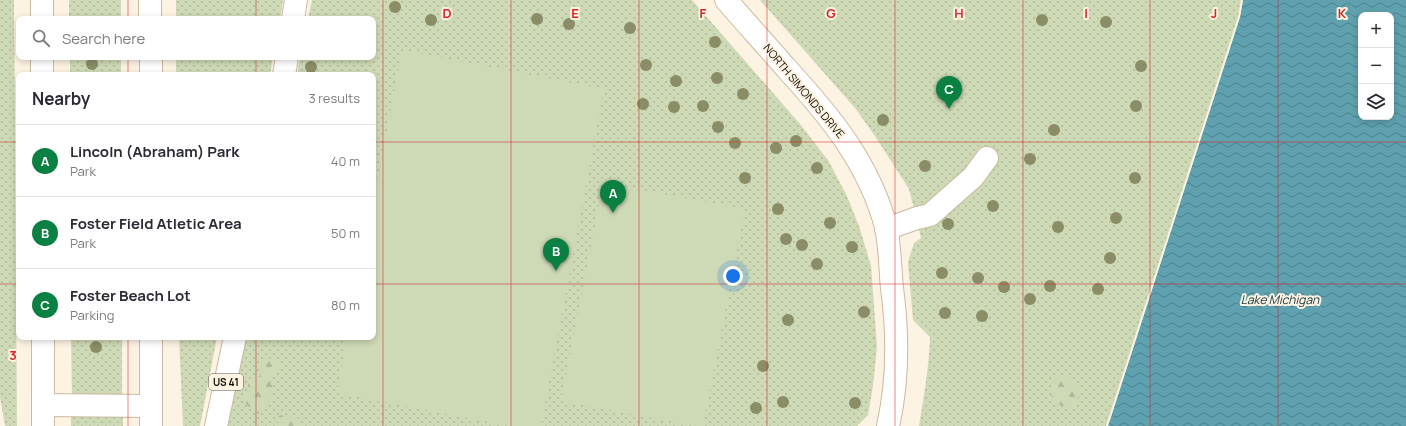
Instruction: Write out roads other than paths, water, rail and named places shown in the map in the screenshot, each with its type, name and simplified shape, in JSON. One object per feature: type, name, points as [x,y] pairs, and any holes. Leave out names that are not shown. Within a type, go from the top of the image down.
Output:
[{"type":"main road","points":[[42,0],[42,16]]},
{"type":"main road","points":[[150,0],[150,16]]},
{"type":"main road","points":[[293,16],[296,0]]},
{"type":"main road","name":"NORTH SIMONDS DRIVE","points":[[726,0],[834,123],[866,173],[875,194],[886,229],[895,314],[894,395],[888,426]]},
{"type":"main road","points":[[42,60],[42,72]]},
{"type":"main road","points":[[151,60],[151,72]]},
{"type":"main road","points":[[284,72],[286,60]]},
{"type":"main road","points":[[886,229],[917,218]]},
{"type":"main road","points":[[43,340],[44,416],[151,416],[151,340]]},
{"type":"main road","name":"US 41","points":[[216,426],[234,340]]},
{"type":"water","name":"Lake Michigan","points":[[1243,0],[1406,0],[1406,426],[1108,426],[1240,17]]},
{"type":"place","name":"Foster Beach Lot","points":[[949,109]]},
{"type":"place","name":"Lincoln (Abraham) Park","points":[[613,213]]},
{"type":"place","name":"Foster Field Atletic Area","points":[[556,271]]}]
